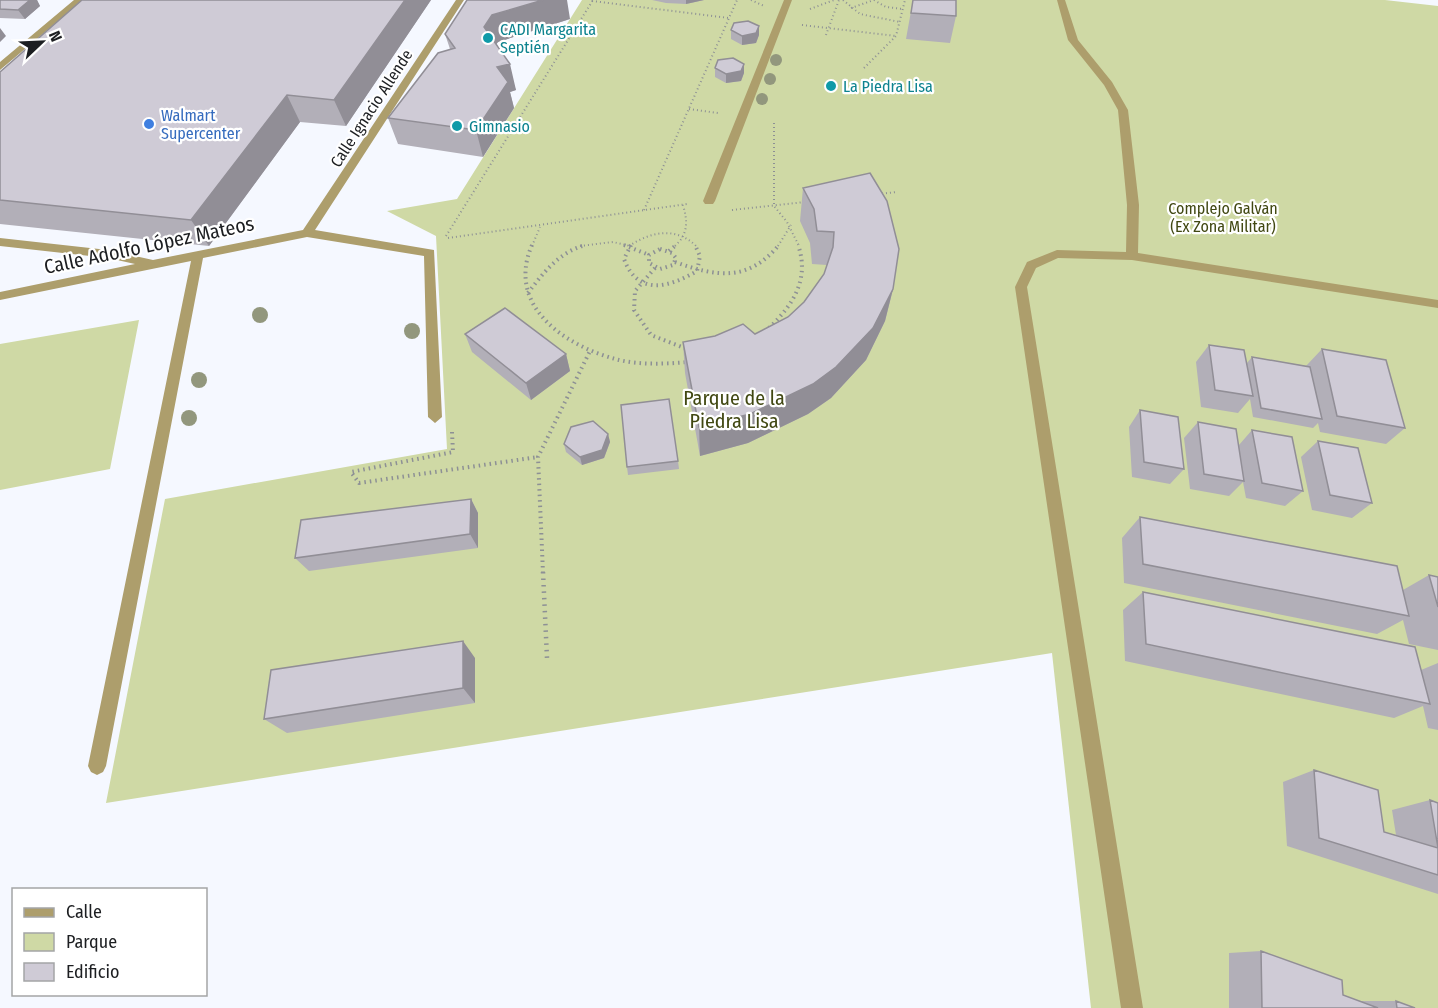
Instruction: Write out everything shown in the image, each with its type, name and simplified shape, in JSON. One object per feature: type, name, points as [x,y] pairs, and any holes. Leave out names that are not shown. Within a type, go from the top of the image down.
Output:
[{"type":"street","points":[[0,67],[79,0]]},
{"type":"street","name":"Calle Ignacio Allende","points":[[307,233],[460,0]]},
{"type":"street","points":[[709,201],[788,0]]},
{"type":"street","points":[[1060,0],[1073,40],[1108,84],[1122,111],[1133,205],[1132,256]]},
{"type":"street","points":[[307,233],[429,253],[435,417]]},
{"type":"street","name":"Calle Adolfo López Mateos","points":[[0,296],[307,233]]},
{"type":"street","points":[[0,242],[108,254],[155,264]]},
{"type":"street","points":[[1132,1008],[1021,287],[1031,265],[1057,254],[1132,256],[1438,304]]},
{"type":"street","points":[[97,766],[198,255]]},
{"type":"path","points":[[623,5],[626,0]]},
{"type":"path","points":[[644,210],[737,0]]},
{"type":"path","points":[[826,35],[841,0],[870,18],[900,22]]},
{"type":"path","points":[[851,8],[874,0],[886,7],[903,9]]},
{"type":"path","points":[[864,68],[896,36],[905,0]]},
{"type":"path","points":[[729,18],[592,1],[444,239],[709,201],[733,210],[808,202]]},
{"type":"path","points":[[779,22],[896,36]]},
{"type":"path","points":[[766,331],[782,317],[796,296],[804,272],[801,246],[791,225],[774,206],[774,123]]},
{"type":"path","points":[[875,194],[897,192]]},
{"type":"path","points":[[669,251],[680,243],[687,230],[687,217],[683,205]]},
{"type":"path","points":[[675,262],[697,271],[733,275],[751,270],[783,243],[791,225]]},
{"type":"path","points":[[540,227],[529,246],[524,266],[528,293],[541,317],[564,338],[590,351],[620,360],[653,364],[689,362]]},
{"type":"path","points":[[655,233],[684,236],[698,246],[702,254],[697,271],[679,283],[660,286],[642,283],[631,277],[625,268],[623,259],[630,246],[643,236],[655,233]]},
{"type":"path","points":[[528,293],[555,259],[572,249],[604,242],[630,246],[649,255]]},
{"type":"path","points":[[660,249],[674,255],[675,262],[665,268],[655,268],[647,260],[649,255],[660,249]]},
{"type":"path","points":[[655,268],[635,291],[634,310],[639,321],[651,334],[666,342],[696,351]]},
{"type":"path","points":[[547,658],[538,457],[590,351]]},
{"type":"green space","points":[[582,0],[1385,0],[1438,6],[1438,1008],[1091,1008],[1052,653],[106,803],[165,499],[447,449],[436,236],[387,211],[457,199]]},
{"type":"green space","points":[[139,320],[110,469],[0,490],[0,344]]},
{"type":"building","points":[[0,0],[30,0],[18,10],[0,9]]},
{"type":"building","name":"Walmart Supercenter","points":[[82,0],[405,0],[334,100],[287,95],[191,220],[0,200],[0,72]]},
{"type":"building","points":[[467,0],[543,0],[492,15],[484,27],[510,64],[497,67],[508,82],[476,130],[388,118],[438,53],[455,48],[445,34]]},
{"type":"building","points":[[913,0],[956,0],[956,16],[911,13]]},
{"type":"building","points":[[748,21],[759,26],[756,33],[742,36],[731,30],[734,23]]},
{"type":"building","points":[[733,58],[744,64],[741,71],[726,74],[715,68],[718,60]]},
{"type":"building","points":[[870,173],[887,201],[899,249],[893,289],[873,328],[836,367],[813,384],[750,414],[699,427],[683,342],[715,336],[743,324],[755,334],[788,317],[804,302],[824,274],[833,247],[834,232],[817,231],[814,209],[803,188]]},
{"type":"building","points":[[505,308],[566,354],[526,383],[465,334]]},
{"type":"building","points":[[1209,345],[1244,350],[1253,396],[1215,390]]},
{"type":"building","points":[[1322,349],[1386,360],[1405,428],[1337,416]]},
{"type":"building","points":[[1252,357],[1310,367],[1322,419],[1261,408]]},
{"type":"building","points":[[669,399],[678,461],[627,467],[621,405]]},
{"type":"building","points":[[1140,410],[1178,417],[1184,469],[1144,462]]},
{"type":"building","points":[[593,421],[608,434],[602,450],[580,457],[564,444],[571,427]]},
{"type":"building","points":[[1198,422],[1236,429],[1244,481],[1204,474]]},
{"type":"building","points":[[1252,430],[1292,437],[1303,491],[1262,483]]},
{"type":"building","points":[[1318,441],[1358,448],[1372,503],[1330,495]]},
{"type":"building","points":[[471,499],[470,534],[295,558],[301,520]]},
{"type":"building","points":[[1140,517],[1397,566],[1409,616],[1143,564]]},
{"type":"building","points":[[1429,575],[1438,577],[1438,607]]},
{"type":"building","points":[[1143,592],[1415,647],[1430,704],[1146,644]]},
{"type":"building","points":[[463,641],[463,688],[264,719],[271,670]]},
{"type":"building","points":[[1314,770],[1378,790],[1384,832],[1438,848],[1438,875],[1319,838]]},
{"type":"building","points":[[1430,800],[1438,803],[1438,848]]},
{"type":"building","points":[[1261,951],[1342,980],[1343,995],[1378,1008],[1262,1008]]},
{"type":"building","points":[[1396,1001],[1415,1008],[1397,1008]]},
{"type":"place","name":"CADI Margarita Septién","points":[[488,38]]},
{"type":"place","name":"La Piedra Lisa","points":[[831,86]]},
{"type":"place","name":"Walmart Supercenter","points":[[149,124]]},
{"type":"place","name":"Gimnasio","points":[[457,126]]},
{"type":"park label","name":"Complejo Galván (Ex Zona Militar)","points":[[1223,217]]},
{"type":"park label","name":"Parque de la Piedra Lisa","points":[[734,410]]}]
